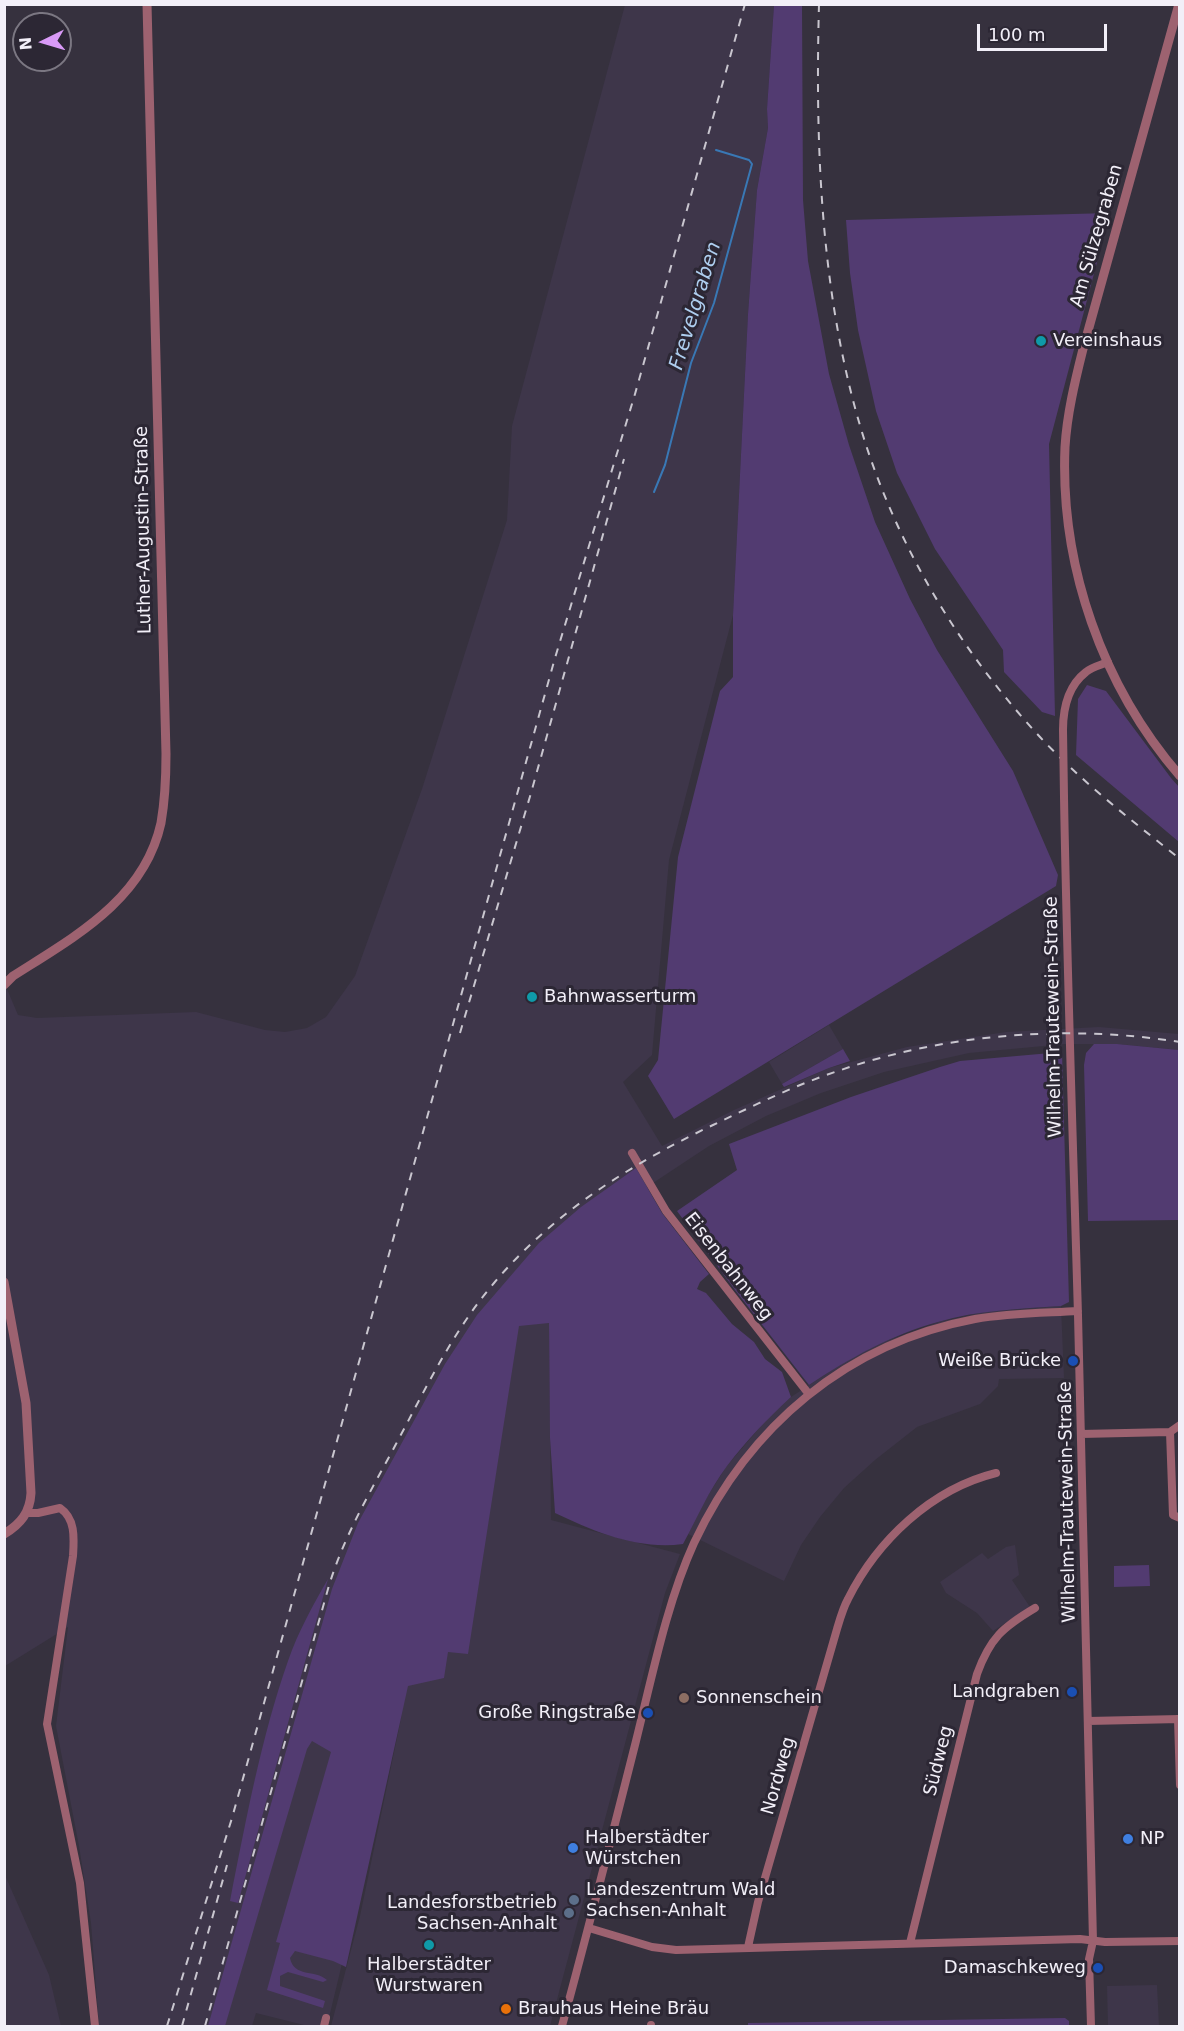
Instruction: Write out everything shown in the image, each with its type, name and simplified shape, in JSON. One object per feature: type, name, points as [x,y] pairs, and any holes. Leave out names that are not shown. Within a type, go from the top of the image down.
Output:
[{"type":"street","name":"Luther-Augustin-Straße","points":[[4,985],[13,976],[79,934],[119,901],[137,878],[151,852],[163,811],[166,754],[147,4]]},
{"type":"street","name":"Am Sülzegraben","points":[[1179,4],[1083,349],[1071,399],[1065,446],[1065,501],[1073,562],[1086,608],[1108,662],[1142,723],[1179,776]]},
{"type":"street","name":"Wilhelm-Trautewein-Straße","points":[[1091,2026],[1089,1959],[1093,1941],[1078,1311],[1069,1048],[1063,730],[1064,711],[1074,686],[1086,672],[1108,662]]},
{"type":"street","name":"Eisenbahnweg","points":[[632,1153],[666,1211],[808,1394]]},
{"type":"street","points":[[4,1282],[9,1340],[26,1403],[31,1493],[27,1513],[18,1525],[4,1534]]},
{"type":"street","points":[[562,2026],[654,1669],[679,1582],[694,1544],[718,1495],[754,1448],[808,1394],[850,1365],[880,1349],[947,1326],[1000,1316],[1078,1311]]},
{"type":"street","points":[[1081,1434],[1170,1432],[1179,1425]]},
{"type":"street","points":[[1170,1432],[1173,1515],[1179,1518]]},
{"type":"street","name":"Nordweg","points":[[748,1947],[758,1902],[847,1600],[868,1565],[892,1536],[912,1518],[945,1493],[996,1473]]},
{"type":"street","points":[[27,1513],[60,1508],[67,1512],[72,1522],[73,1556],[47,1724],[80,1882],[95,2026]]},
{"type":"street","name":"Südweg","points":[[910,1944],[977,1674],[990,1645],[1002,1630],[1035,1608]]},
{"type":"street","points":[[1088,1721],[1179,1719],[1179,1785]]},
{"type":"street","points":[[589,1928],[664,1949],[1080,1939],[1179,1941]]},
{"type":"shaded area","points":[[625,5],[774,5],[767,109],[768,128],[757,190],[748,314],[733,615],[669,860],[652,1055],[623,1082],[662,1146],[734,1110],[829,1068],[907,1047],[1006,1032],[1099,1027],[1179,1034],[1179,1050],[1117,1044],[1065,1044],[969,1053],[884,1072],[821,1093],[766,1116],[709,1146],[600,1218],[519,1325],[549,1322],[551,1520],[680,1554],[665,1593],[550,2026],[331,2026],[360,1916],[402,1714],[327,2026],[308,2026],[256,2013],[252,2026],[99,2026],[91,1923],[56,1726],[68,1627],[5,1666],[4,982],[18,1015],[37,1018],[196,1012],[265,1030],[285,1032],[307,1028],[326,1017],[355,976],[422,789],[507,520],[512,426]]},
{"type":"shaded area","points":[[774,5],[802,5],[803,200],[808,261],[829,374],[849,445],[875,522],[910,599],[937,650],[1013,771],[1058,875],[1056,886],[674,1119],[648,1076],[658,1060],[678,857],[720,691],[733,677],[733,615],[748,314],[757,190],[768,128],[767,109]]},
{"type":"shaded area","points":[[1110,213],[1049,444],[1055,716],[1042,712],[1004,672],[1003,650],[935,549],[897,473],[876,411],[858,330],[846,220]]},
{"type":"shaded area","points":[[1087,685],[1106,691],[1179,787],[1179,842],[1076,755],[1078,699]]},
{"type":"shaded area","points":[[829,1025],[843,1049],[782,1084],[769,1062]]},
{"type":"shaded area","points":[[1094,1044],[1179,1050],[1179,1220],[1088,1221],[1084,1065],[1086,1053]]},
{"type":"shaded area","points":[[843,1049],[850,1061],[784,1087],[782,1084]]},
{"type":"shaded area","points":[[1062,1052],[1069,1302],[1061,1306],[968,1315],[921,1327],[871,1348],[809,1385],[677,1211],[737,1170],[729,1144],[851,1097],[960,1061]]},
{"type":"shaded area","points":[[636,1168],[662,1213],[709,1274],[700,1282],[697,1289],[706,1293],[732,1324],[754,1342],[765,1359],[782,1372],[791,1397],[727,1466],[709,1494],[683,1544],[650,1544],[617,1538],[555,1513],[550,1438],[549,1323],[519,1326],[468,1654],[448,1652],[444,1678],[408,1686],[346,1967],[333,1961],[295,1951],[290,1958],[292,1964],[300,1971],[327,1980],[323,1982],[288,1972],[280,1976],[280,1986],[325,2001],[323,2008],[267,1990],[280,1943],[276,1942],[331,1752],[312,1741],[307,1749],[225,2026],[208,2026],[332,1589],[358,1523],[445,1364],[477,1315],[539,1243],[581,1207]]},
{"type":"shaded area","points":[[1061,1306],[1064,1378],[999,1379],[998,1386],[980,1404],[917,1427],[844,1488],[801,1545],[784,1581],[688,1534],[697,1513],[726,1467],[767,1419],[791,1397],[847,1360],[878,1344],[939,1322],[984,1312]]},
{"type":"shaded area","points":[[1015,1545],[1019,1575],[1012,1580],[1030,1607],[993,1631],[977,1613],[946,1593],[940,1582],[982,1553],[988,1559],[1006,1547]]},
{"type":"shaded area","points":[[1149,1565],[1150,1586],[1114,1587],[1114,1566]]},
{"type":"shaded area","points":[[328,1579],[238,1903],[230,1901],[255,1780],[278,1690],[296,1640]]},
{"type":"shaded area","points":[[4,1873],[49,1975],[61,2026],[5,2026]]},
{"type":"shaded area","points":[[1157,1985],[1159,2026],[1108,2026],[1107,1986]]},
{"type":"shaded area","points":[[1065,2018],[1069,2021],[1069,2026],[748,2026],[748,2023]]},
{"type":"waterway","name":"Frevelgraben","points":[[654,492],[665,465],[691,363],[714,303],[752,164],[749,160],[716,150]]},
{"type":"railway","points":[[167,2026],[232,1818],[555,658],[635,394],[745,4]]},
{"type":"railway","points":[[819,4],[820,171],[830,283],[851,392],[880,485],[916,563],[960,637],[985,672],[1040,737],[1073,770],[1180,859]]},
{"type":"railway","points":[[460,1033],[531,793],[624,459]]},
{"type":"railway","points":[[205,2026],[328,1589],[341,1551],[367,1497],[453,1340],[479,1301],[517,1258],[542,1234],[595,1192],[652,1156],[758,1104],[835,1072],[918,1049],[1005,1036],[1093,1034],[1180,1042]]},
{"type":"railway","points":[[182,2026],[227,1865]]},
{"type":"place","name":"Vereinshaus","points":[[1041,341]]},
{"type":"place","name":"Bahnwasserturm","points":[[532,997]]},
{"type":"place","name":"Weiße Brücke","points":[[1073,1361]]},
{"type":"place","name":"Landgraben","points":[[1072,1692]]},
{"type":"place","name":"Sonnenschein","points":[[684,1698]]},
{"type":"place","name":"Große Ringstraße","points":[[648,1713]]},
{"type":"place","name":"NP","points":[[1128,1839]]},
{"type":"place","name":"Halberstädter Würstchen","points":[[573,1848]]},
{"type":"place","name":"Landeszentrum Wald Sachsen-Anhalt","points":[[574,1900]]},
{"type":"place","name":"Landesforstbetrieb Sachsen-Anhalt","points":[[569,1913]]},
{"type":"place","name":"Halberstädter Wurstwaren","points":[[429,1945]]},
{"type":"place","name":"Damaschkeweg","points":[[1098,1968]]},
{"type":"place","name":"Brauhaus Heine Bräu","points":[[506,2009]]}]
